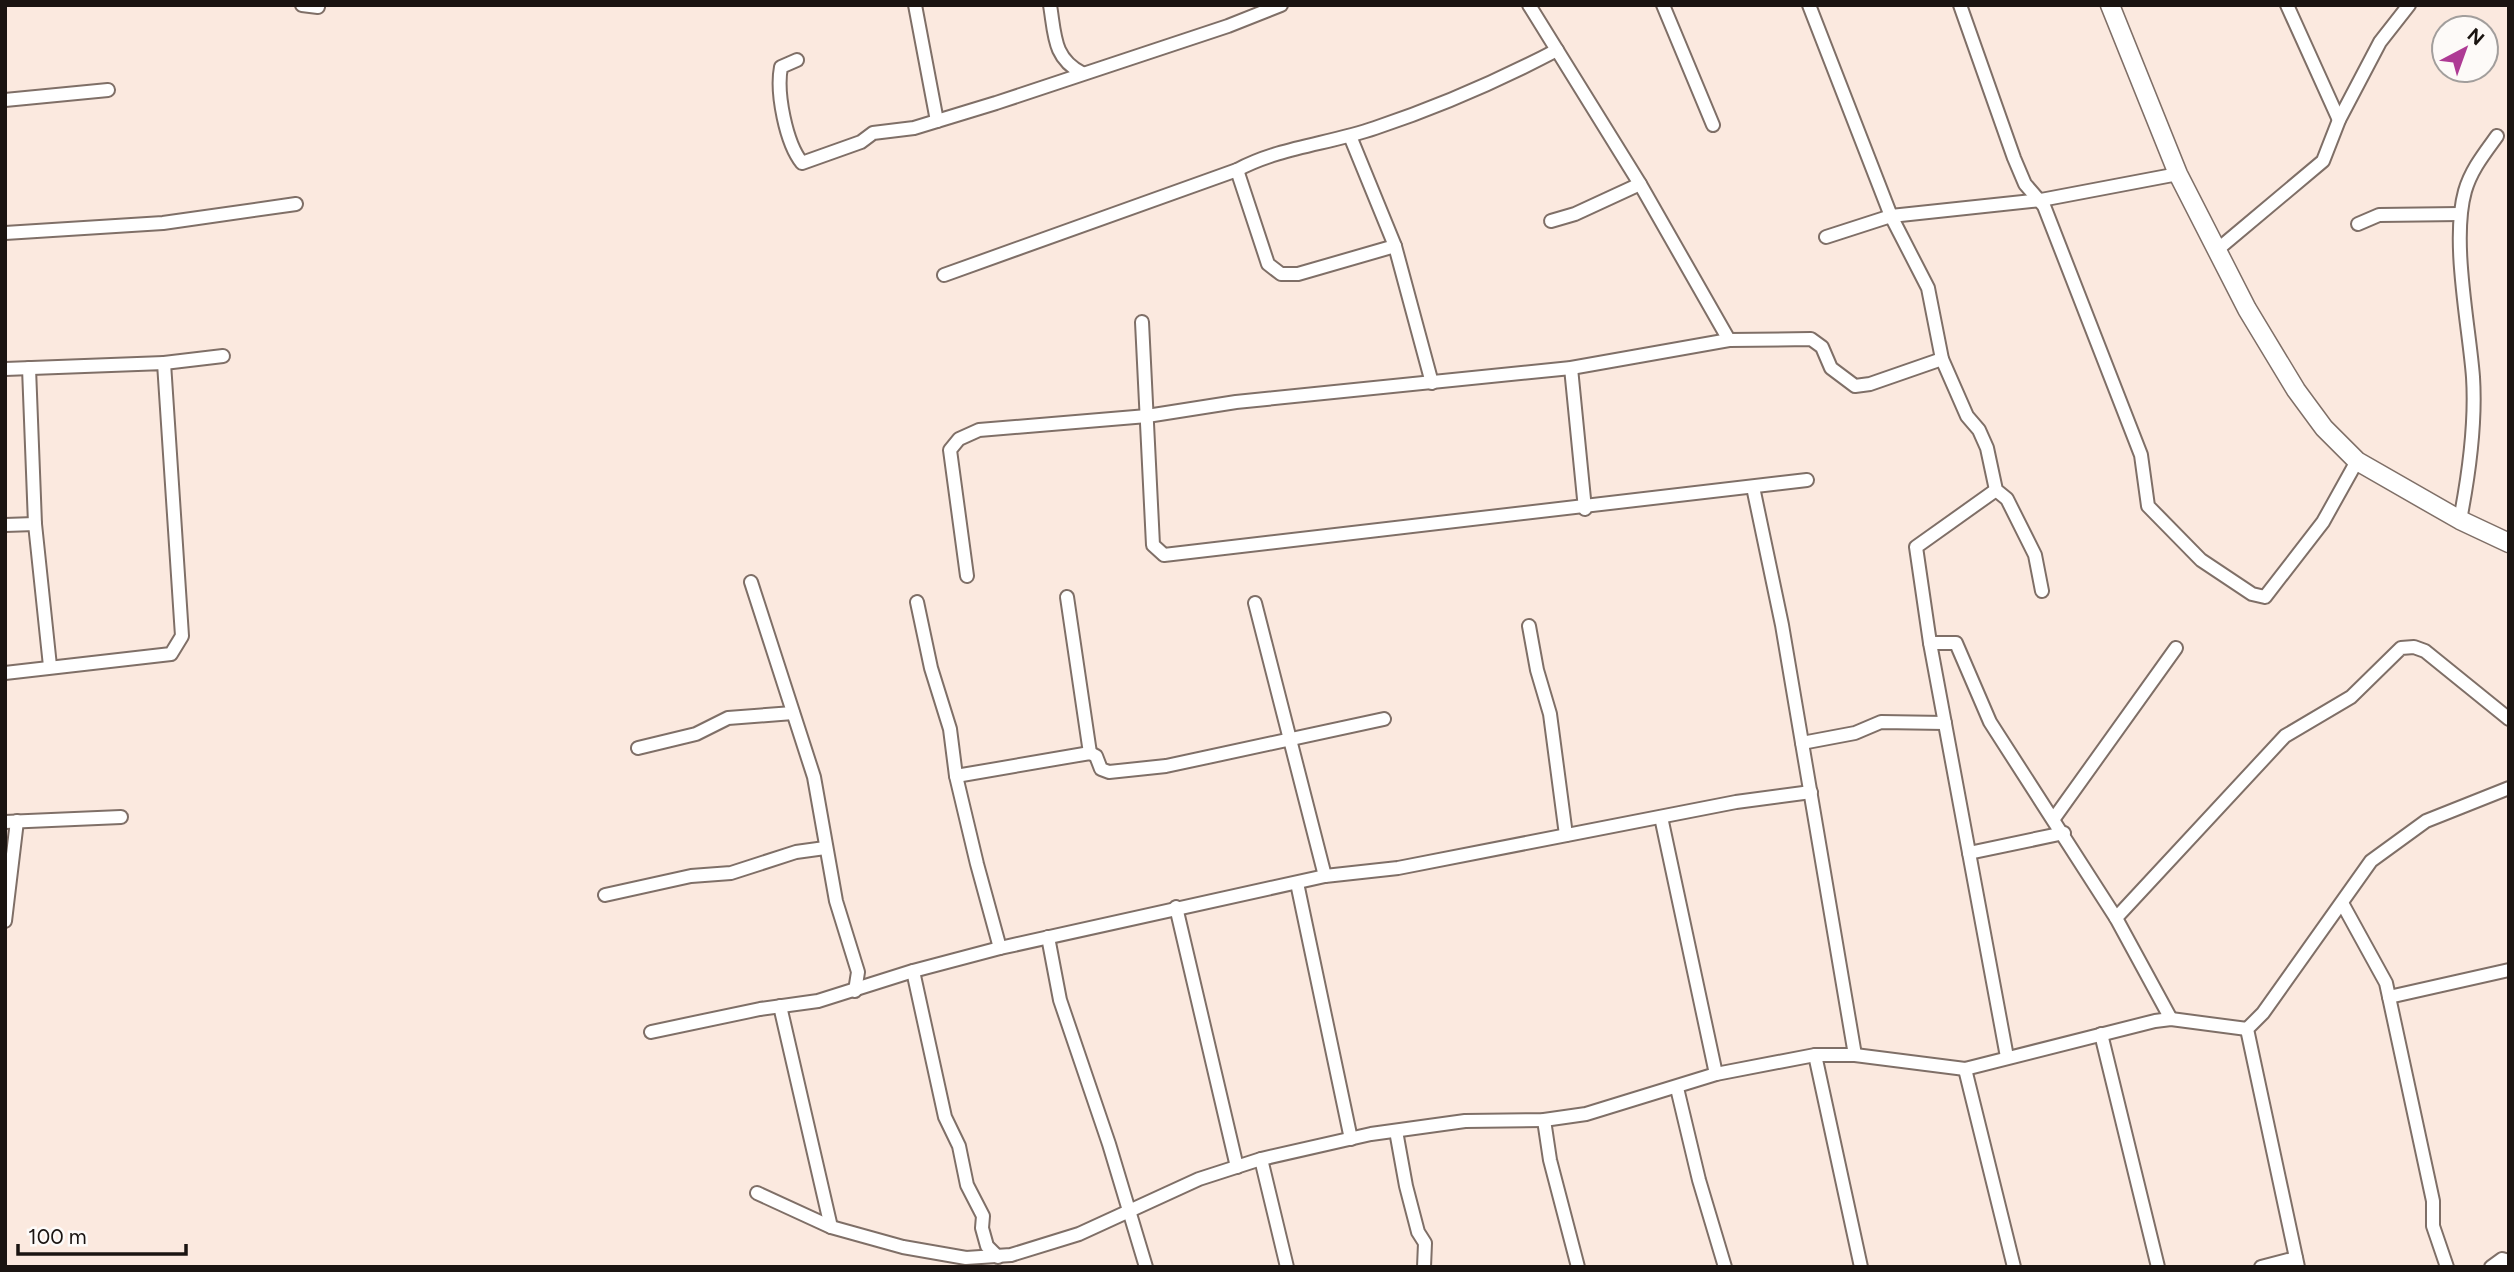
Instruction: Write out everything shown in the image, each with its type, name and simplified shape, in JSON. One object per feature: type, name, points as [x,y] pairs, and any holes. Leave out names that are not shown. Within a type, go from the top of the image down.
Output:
[{"type":"street","points":[[302,5],[318,7]]},
{"type":"street","points":[[915,5],[937,121]]},
{"type":"street","points":[[1050,5],[1057,48],[1067,66],[1082,74]]},
{"type":"street","points":[[1529,5],[1640,184],[1729,340]]},
{"type":"street","points":[[1663,5],[1713,125]]},
{"type":"street","points":[[1809,5],[1891,216],[1927,288],[1942,359],[1967,416],[1979,430],[1987,448],[1996,490],[2007,499],[2035,555],[2042,591]]},
{"type":"street","points":[[1960,5],[2014,158],[2031,194],[2041,200],[2141,455],[2144,498],[2148,506],[2201,560],[2259,598],[2269,595],[2323,522],[2357,461]]},
{"type":"street","points":[[2110,5],[2178,174],[2247,309],[2296,390],[2324,428],[2357,461],[2460,520],[2509,543]]},
{"type":"street","points":[[2287,5],[2339,120]]},
{"type":"street","points":[[2217,250],[2323,161],[2339,120],[2379,42],[2409,5]]},
{"type":"street","points":[[797,60],[781,67],[779,80],[787,126],[802,163],[861,142],[873,133],[914,128],[937,121],[1228,26],[1278,6]]},
{"type":"street","points":[[944,275],[1237,170],[1259,159],[1350,136],[1467,94],[1557,50]]},
{"type":"street","points":[[5,100],[108,90]]},
{"type":"street","points":[[1350,136],[1395,246],[1432,383]]},
{"type":"street","points":[[2460,520],[2469,478],[2473,378],[2465,328],[2460,214],[2475,166],[2497,136]]},
{"type":"street","points":[[1237,170],[1268,264],[1281,274],[1298,274],[1395,246]]},
{"type":"street","points":[[1826,237],[1891,216],[2041,200],[2178,174]]},
{"type":"street","points":[[1551,221],[1575,214],[1640,184]]},
{"type":"street","points":[[5,233],[163,223],[296,204]]},
{"type":"street","points":[[2358,224],[2379,215],[2460,214]]},
{"type":"street","points":[[1142,322],[1153,545],[1164,555],[1585,509],[1807,480]]},
{"type":"street","points":[[967,576],[950,450],[952,444],[979,430],[1147,416],[1236,402],[1571,368],[1729,340],[1811,339],[1822,346],[1831,368],[1855,386],[1870,384],[1942,359]]},
{"type":"street","points":[[5,369],[164,363],[223,356]]},
{"type":"street","points":[[5,673],[171,654],[182,636],[164,363]]},
{"type":"street","points":[[29,368],[35,524],[50,666]]},
{"type":"street","points":[[1571,368],[1585,509]]},
{"type":"street","points":[[1753,487],[1811,792],[1855,1055]]},
{"type":"street","points":[[1996,490],[1916,547],[1930,643],[2007,1057]]},
{"type":"street","points":[[5,525],[35,524]]},
{"type":"street","points":[[751,582],[814,777],[836,901],[858,972],[855,991]]},
{"type":"street","points":[[1067,597],[1090,753]]},
{"type":"street","points":[[917,602],[931,668],[950,729],[956,776],[1000,948]]},
{"type":"street","points":[[1255,603],[1287,739],[1325,876]]},
{"type":"street","points":[[1529,626],[1539,678],[1550,714],[1566,835]]},
{"type":"street","points":[[1930,643],[1956,643],[1990,722],[2055,817],[2116,918],[2171,1019]]},
{"type":"street","points":[[2116,918],[2285,736],[2351,697],[2401,648],[2414,647],[2424,652],[2509,719]]},
{"type":"street","points":[[2055,817],[2176,648]]},
{"type":"street","points":[[638,748],[696,734],[728,718],[793,713]]},
{"type":"street","points":[[956,776],[1090,753],[1096,756],[1101,769],[1109,772],[1166,766],[1384,719]]},
{"type":"street","points":[[1802,743],[1855,733],[1881,722],[1945,723]]},
{"type":"street","points":[[2247,1029],[2263,1013],[2371,861],[2426,821],[2509,788]]},
{"type":"street","points":[[651,1032],[818,1001],[913,971],[1000,948],[1325,876],[1398,867],[1735,802],[1811,792]]},
{"type":"street","points":[[5,921],[11,821],[121,817]]},
{"type":"street","points":[[1661,817],[1716,1074]]},
{"type":"street","points":[[1969,853],[2064,833]]},
{"type":"street","points":[[606,895],[691,876],[731,873],[796,852],[825,848]]},
{"type":"street","points":[[1297,883],[1351,1139]]},
{"type":"street","points":[[2342,903],[2380,968],[2389,997],[2433,1202],[2433,1226],[2447,1267]]},
{"type":"street","points":[[1176,907],[1237,1167]]},
{"type":"street","points":[[1048,937],[1063,1012],[1109,1144],[1146,1267]]},
{"type":"street","points":[[2389,997],[2509,970]]},
{"type":"street","points":[[913,971],[945,1117],[959,1146],[967,1185],[983,1216],[982,1228],[987,1246],[998,1256]]},
{"type":"street","points":[[858,972],[876,984]]},
{"type":"street","points":[[780,1006],[831,1227]]},
{"type":"street","points":[[757,1194],[831,1227],[966,1258],[998,1256],[1030,1252],[1079,1234],[1199,1179],[1261,1160],[1351,1139],[1465,1121],[1544,1120],[1586,1114],[1716,1074],[1815,1055],[1855,1055],[1965,1069],[2171,1019],[2247,1029]]},
{"type":"street","points":[[2247,1029],[2297,1262],[2261,1267]]},
{"type":"street","points":[[2101,1034],[2158,1267]]},
{"type":"street","points":[[1815,1055],[1861,1267]]},
{"type":"street","points":[[1965,1069],[2014,1267]]},
{"type":"street","points":[[1677,1088],[1699,1180],[1725,1267]]},
{"type":"street","points":[[1544,1120],[1550,1160],[1578,1267]]},
{"type":"street","points":[[1396,1131],[1406,1186],[1418,1232],[1425,1243],[1424,1267]]},
{"type":"street","points":[[1261,1160],[1287,1267]]},
{"type":"street","points":[[2491,1267],[2502,1259],[2509,1261]]}]
